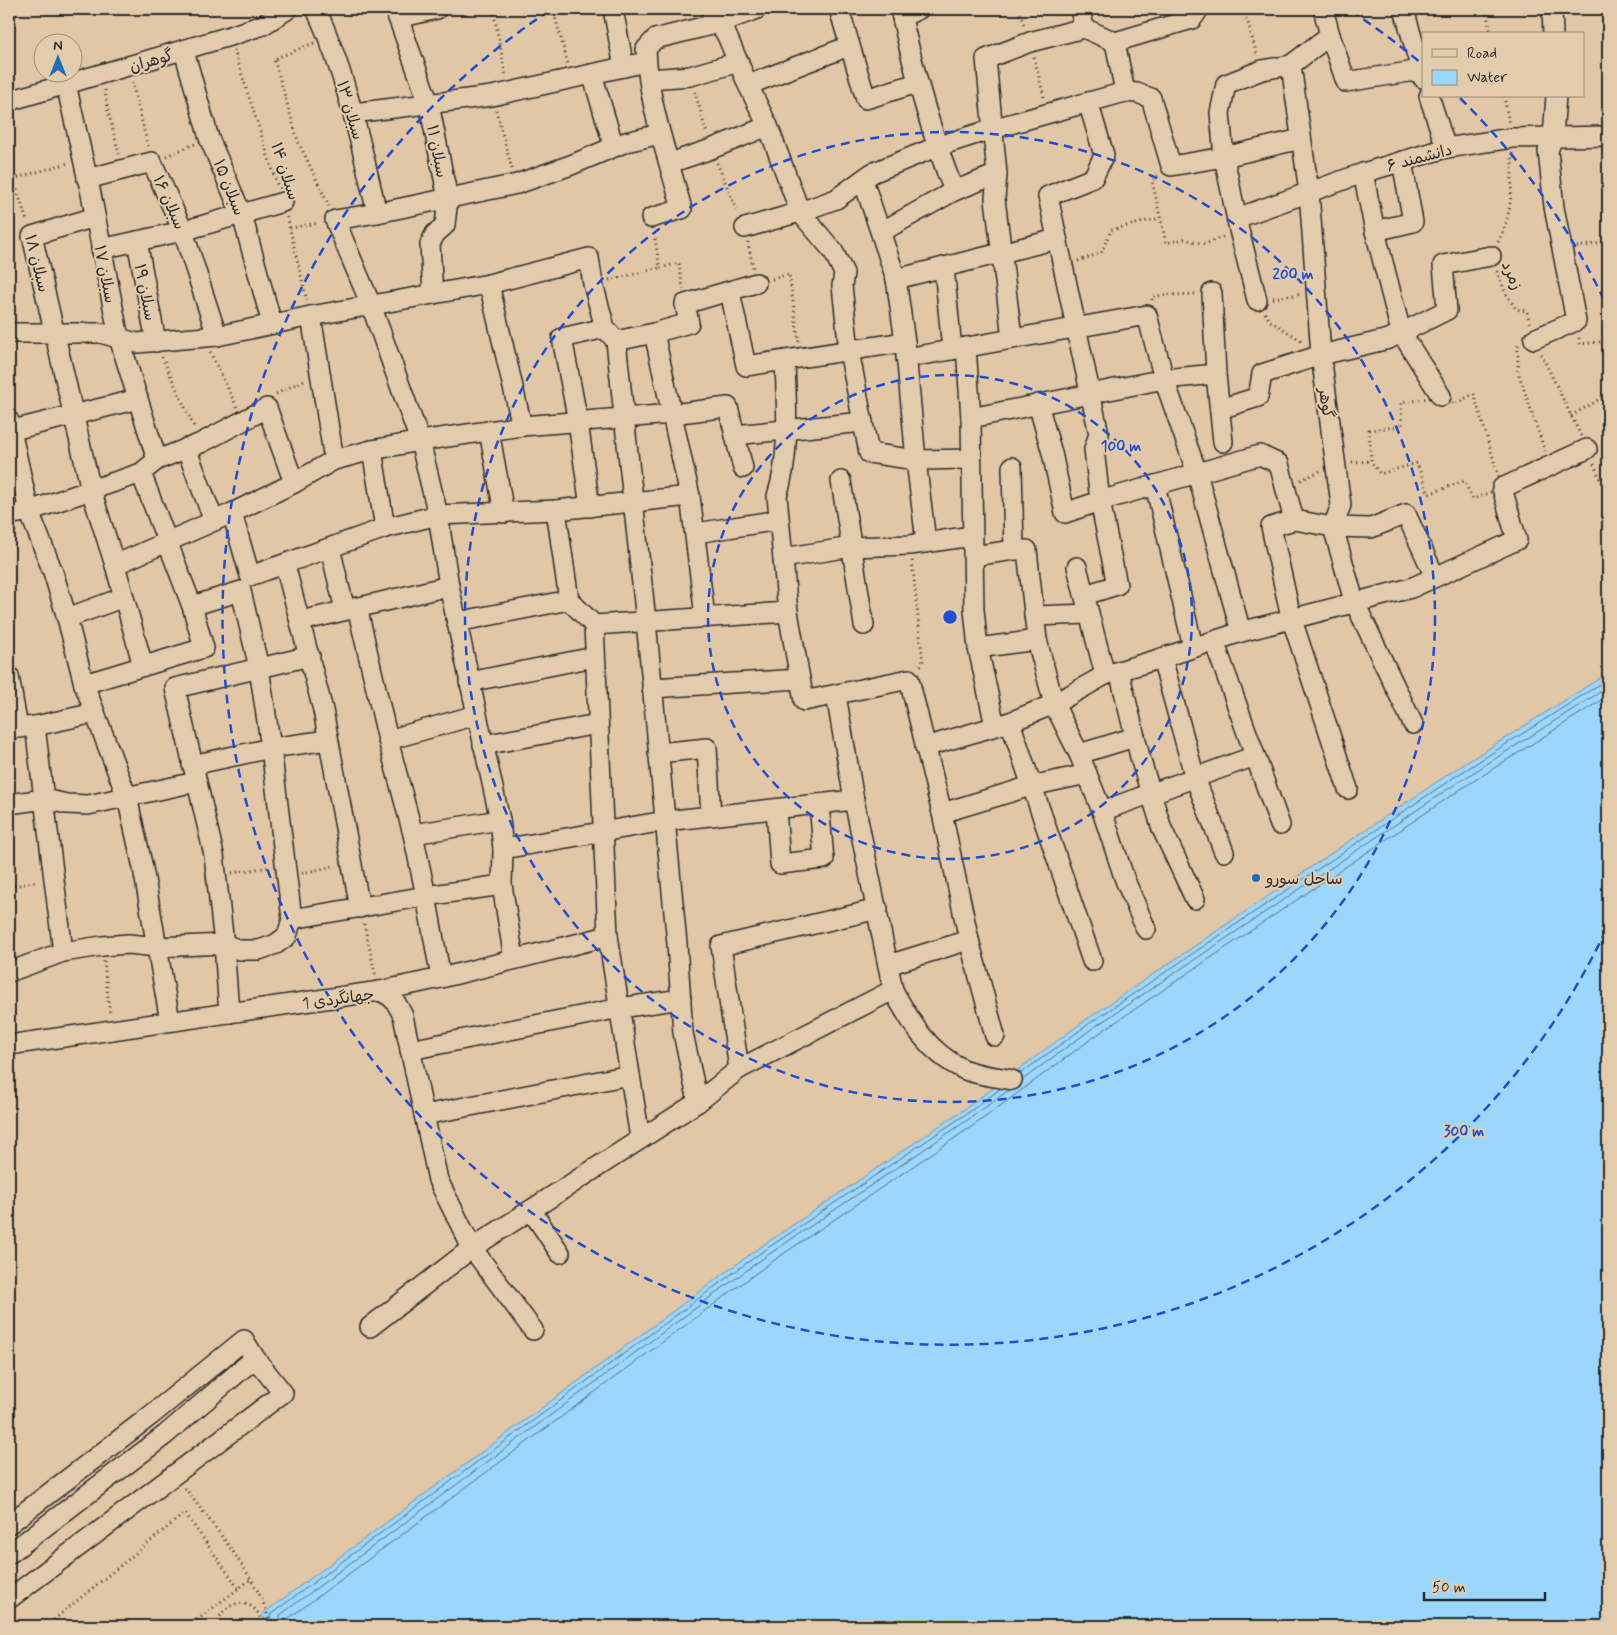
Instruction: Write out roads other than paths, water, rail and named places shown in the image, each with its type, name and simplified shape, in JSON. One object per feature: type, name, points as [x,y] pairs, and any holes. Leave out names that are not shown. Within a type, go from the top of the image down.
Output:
[{"type":"street","name":"گوهران","points":[[9,101],[230,36],[263,25],[288,9]]},
{"type":"street","name":"سبلان ۱۳","points":[[316,9],[329,38],[353,113],[377,213]]},
{"type":"street","points":[[396,14],[437,9]]},
{"type":"street","points":[[613,9],[624,67]]},
{"type":"street","points":[[651,218],[682,209],[660,134],[648,71],[646,49],[655,39],[715,16],[757,9]]},
{"type":"street","points":[[840,9],[849,46],[866,99],[917,83]]},
{"type":"street","points":[[919,9],[901,13],[917,83],[936,147],[954,191]]},
{"type":"street","points":[[1080,9],[1084,28]]},
{"type":"street","points":[[1012,338],[995,199],[997,174],[986,59],[1030,42],[1084,28],[1115,42],[1192,19],[1199,9]]},
{"type":"street","points":[[1322,9],[1346,82],[1422,72],[1404,9]]},
{"type":"street","points":[[1552,9],[1553,32]]},
{"type":"street","name":"سبلان ۱۱","points":[[396,14],[429,104],[448,200],[446,225],[435,234],[430,244],[433,294]]},
{"type":"street","points":[[715,16],[728,36],[748,85],[768,126],[800,212],[833,251],[844,273],[842,286],[848,351],[869,453],[916,460],[971,459]]},
{"type":"street","points":[[1257,300],[1224,157],[1220,113],[1226,84],[1262,70],[1290,65],[1330,35]]},
{"type":"street","points":[[1115,42],[1124,92]]},
{"type":"street","points":[[748,85],[849,46]]},
{"type":"street","name":"سبلان ۱۵","points":[[184,51],[209,138],[242,215],[272,324]]},
{"type":"street","points":[[353,113],[500,94],[624,67],[690,76],[739,62]]},
{"type":"street","name":"گوهر","points":[[1290,65],[1308,192],[1321,355],[1342,505],[1333,526]]},
{"type":"street","points":[[592,74],[614,147]]},
{"type":"street","name":"سبلان ۱۷","points":[[66,84],[119,338],[158,460]]},
{"type":"street","points":[[745,228],[836,199],[872,173],[936,147],[992,129],[1124,92],[1137,93],[1152,98],[1171,166],[1224,157],[1301,139]]},
{"type":"street","points":[[1430,98],[1446,148]]},
{"type":"street","points":[[1534,339],[1576,321],[1554,207],[1548,151],[1553,137],[1556,98]]},
{"type":"street","points":[[1085,595],[1117,585],[1100,501],[1094,449],[1099,434],[1048,196],[1093,178],[1104,155],[1088,102]]},
{"type":"street","points":[[670,163],[768,126]]},
{"type":"street","points":[[514,959],[502,885],[503,849],[500,820],[456,622],[438,515],[420,441],[371,305],[335,220],[448,200],[517,184],[571,165],[626,142],[660,134]]},
{"type":"street","name":"دانشمند ۶","points":[[1238,224],[1308,192],[1446,148],[1512,138],[1608,136]]},
{"type":"street","points":[[1375,231],[1413,222],[1402,161]]},
{"type":"street","name":"سبلان ۱۶","points":[[87,179],[152,162],[183,231],[210,337]]},
{"type":"street","points":[[1363,173],[1375,231],[1402,332],[1441,396]]},
{"type":"street","points":[[881,232],[954,191],[997,174]]},
{"type":"street","points":[[863,180],[896,279],[906,350],[916,460],[918,544]]},
{"type":"street","points":[[101,249],[183,231],[283,202]]},
{"type":"street","name":"سبلان ۱۸","points":[[95,218],[32,236],[91,490],[115,565],[143,666]]},
{"type":"street","points":[[896,279],[1057,239]]},
{"type":"street","name":"سبلان ۱۹","points":[[137,241],[156,342]]},
{"type":"street","points":[[1220,409],[1258,397],[1262,374],[1321,355],[1389,339],[1447,310],[1443,265],[1491,256]]},
{"type":"street","points":[[9,333],[100,333],[137,343],[210,337],[311,316],[490,284],[589,258],[593,284],[611,334],[625,418],[632,503],[646,620],[683,1033],[698,1102]]},
{"type":"street","points":[[944,267],[971,418],[974,610],[978,648],[1002,724],[1031,786],[1092,961]]},
{"type":"street","points":[[590,507],[578,422],[562,338],[654,333],[689,323],[686,304],[756,283]]},
{"type":"street","points":[[490,284],[522,426]]},
{"type":"street","points":[[730,292],[746,366],[848,351],[959,348],[1147,315],[1164,379],[1197,473],[1241,632]]},
{"type":"street","points":[[1212,293],[1216,374],[1223,442]]},
{"type":"street","points":[[311,316],[334,460]]},
{"type":"street","points":[[654,333],[690,496],[705,617]]},
{"type":"street","points":[[793,359],[784,466],[782,482],[777,496],[788,612],[804,701],[909,679],[942,813],[969,940],[995,1036]]},
{"type":"street","points":[[971,418],[1164,379],[1216,374]]},
{"type":"street","points":[[138,399],[73,415],[9,427],[29,511],[53,572],[84,684],[126,797],[143,868],[170,1021]]},
{"type":"street","points":[[1038,404],[1066,513],[1100,501],[1260,455],[1278,464],[1294,520]]},
{"type":"street","points":[[115,565],[214,522],[294,483],[334,460],[372,450],[420,441],[522,426],[672,414],[728,406],[743,468]]},
{"type":"street","points":[[9,515],[29,511],[141,473],[158,460],[194,446],[267,408],[294,483]]},
{"type":"street","points":[[735,435],[786,428],[863,422]]},
{"type":"street","points":[[490,431],[504,513]]},
{"type":"street","points":[[194,446],[214,522]]},
{"type":"street","points":[[925,747],[1002,724],[1054,704],[1112,673],[1291,617],[1411,588],[1517,540],[1502,488],[1587,449]]},
{"type":"street","points":[[372,450],[385,528]]},
{"type":"street","points":[[1012,467],[1014,550]]},
{"type":"street","points":[[84,684],[204,648],[192,606],[141,473]]},
{"type":"street","points":[[841,481],[864,625]]},
{"type":"street","points":[[1155,486],[1193,647]]},
{"type":"street","points":[[232,513],[250,576],[385,528],[438,515],[556,510],[690,496]]},
{"type":"street","points":[[556,510],[569,600],[594,625],[608,936],[640,1138]]},
{"type":"street","points":[[1348,789],[1291,617],[1271,527],[1294,520],[1333,526],[1371,528],[1406,514],[1435,577]]},
{"type":"street","points":[[696,533],[779,520]]},
{"type":"street","points":[[1333,526],[1354,602],[1413,724]]},
{"type":"street","points":[[784,558],[851,547],[918,544],[972,536]]},
{"type":"street","points":[[330,548],[351,609],[413,834],[441,978]]},
{"type":"street","points":[[973,556],[1014,550],[1028,550],[1037,640],[1054,704],[1079,754],[1102,811],[1125,880],[1146,928]]},
{"type":"street","points":[[285,565],[310,656],[360,908]]},
{"type":"street","points":[[1077,567],[1090,614],[1135,737],[1162,829],[1195,899]]},
{"type":"street","points":[[301,620],[449,586]]},
{"type":"street","points":[[12,964],[63,952],[129,944],[158,946],[224,944],[240,950],[259,950],[276,944],[287,936],[292,919],[271,748],[259,668],[241,591],[192,606]]},
{"type":"street","points":[[67,618],[124,597]]},
{"type":"street","points":[[456,622],[569,600]]},
{"type":"street","points":[[594,625],[646,620],[788,612]]},
{"type":"street","points":[[1034,616],[1090,614]]},
{"type":"street","points":[[978,648],[1037,640]]},
{"type":"street","points":[[1214,641],[1280,825]]},
{"type":"street","points":[[229,1013],[224,944],[214,855],[175,688],[310,656]]},
{"type":"street","points":[[469,682],[594,657]]},
{"type":"street","points":[[1162,658],[1195,778],[1224,852]]},
{"type":"street","points":[[9,676],[21,728],[44,799],[63,952]]},
{"type":"street","points":[[652,688],[800,679]]},
{"type":"street","points":[[836,695],[854,800],[878,909],[893,990],[908,1018],[931,1047],[964,1069],[1012,1080]]},
{"type":"street","points":[[21,728],[95,713]]},
{"type":"street","points":[[388,740],[476,715]]},
{"type":"street","points":[[483,745],[598,724]]},
{"type":"street","points":[[1079,754],[1135,737]]},
{"type":"street","points":[[9,804],[44,799],[67,804],[88,805],[126,797],[271,748],[328,740]]},
{"type":"street","points":[[658,753],[707,748],[711,816]]},
{"type":"street","points":[[1102,811],[1255,756]]},
{"type":"street","points":[[942,813],[1031,786],[1087,774]]},
{"type":"street","points":[[503,849],[664,821],[854,800]]},
{"type":"street","points":[[776,809],[780,864],[824,859],[820,804]]},
{"type":"street","points":[[413,834],[500,820]]},
{"type":"street","points":[[292,919],[502,885]]},
{"type":"street","points":[[740,1069],[722,946],[878,909]]},
{"type":"street","points":[[380,991],[441,978],[608,936]]},
{"type":"street","points":[[888,964],[969,940]]},
{"type":"street","points":[[370,1327],[472,1248],[698,1102],[740,1069],[893,990]]},
{"type":"street","name":"جهانگردی 1","points":[[9,1045],[380,991],[395,1000],[403,1016],[438,1180],[472,1248],[533,1330]]},
{"type":"street","points":[[410,1050],[620,1008],[681,999]]},
{"type":"street","points":[[424,1115],[630,1075]]},
{"type":"street","points":[[531,1210],[560,1254]]},
{"type":"street","points":[[9,1524],[150,1416],[244,1340],[283,1393],[9,1599]]},
{"type":"street","points":[[9,1554],[165,1435],[256,1358]]},
{"type":"street","points":[[150,1416],[165,1435]]},
{"type":"water","points":[[1608,673],[1608,1626],[272,1626],[261,1615],[756,1250],[966,1108],[1087,1019],[1450,773]]},
{"type":"place","name":"ساحل سورو","points":[[1256,878]]}]
